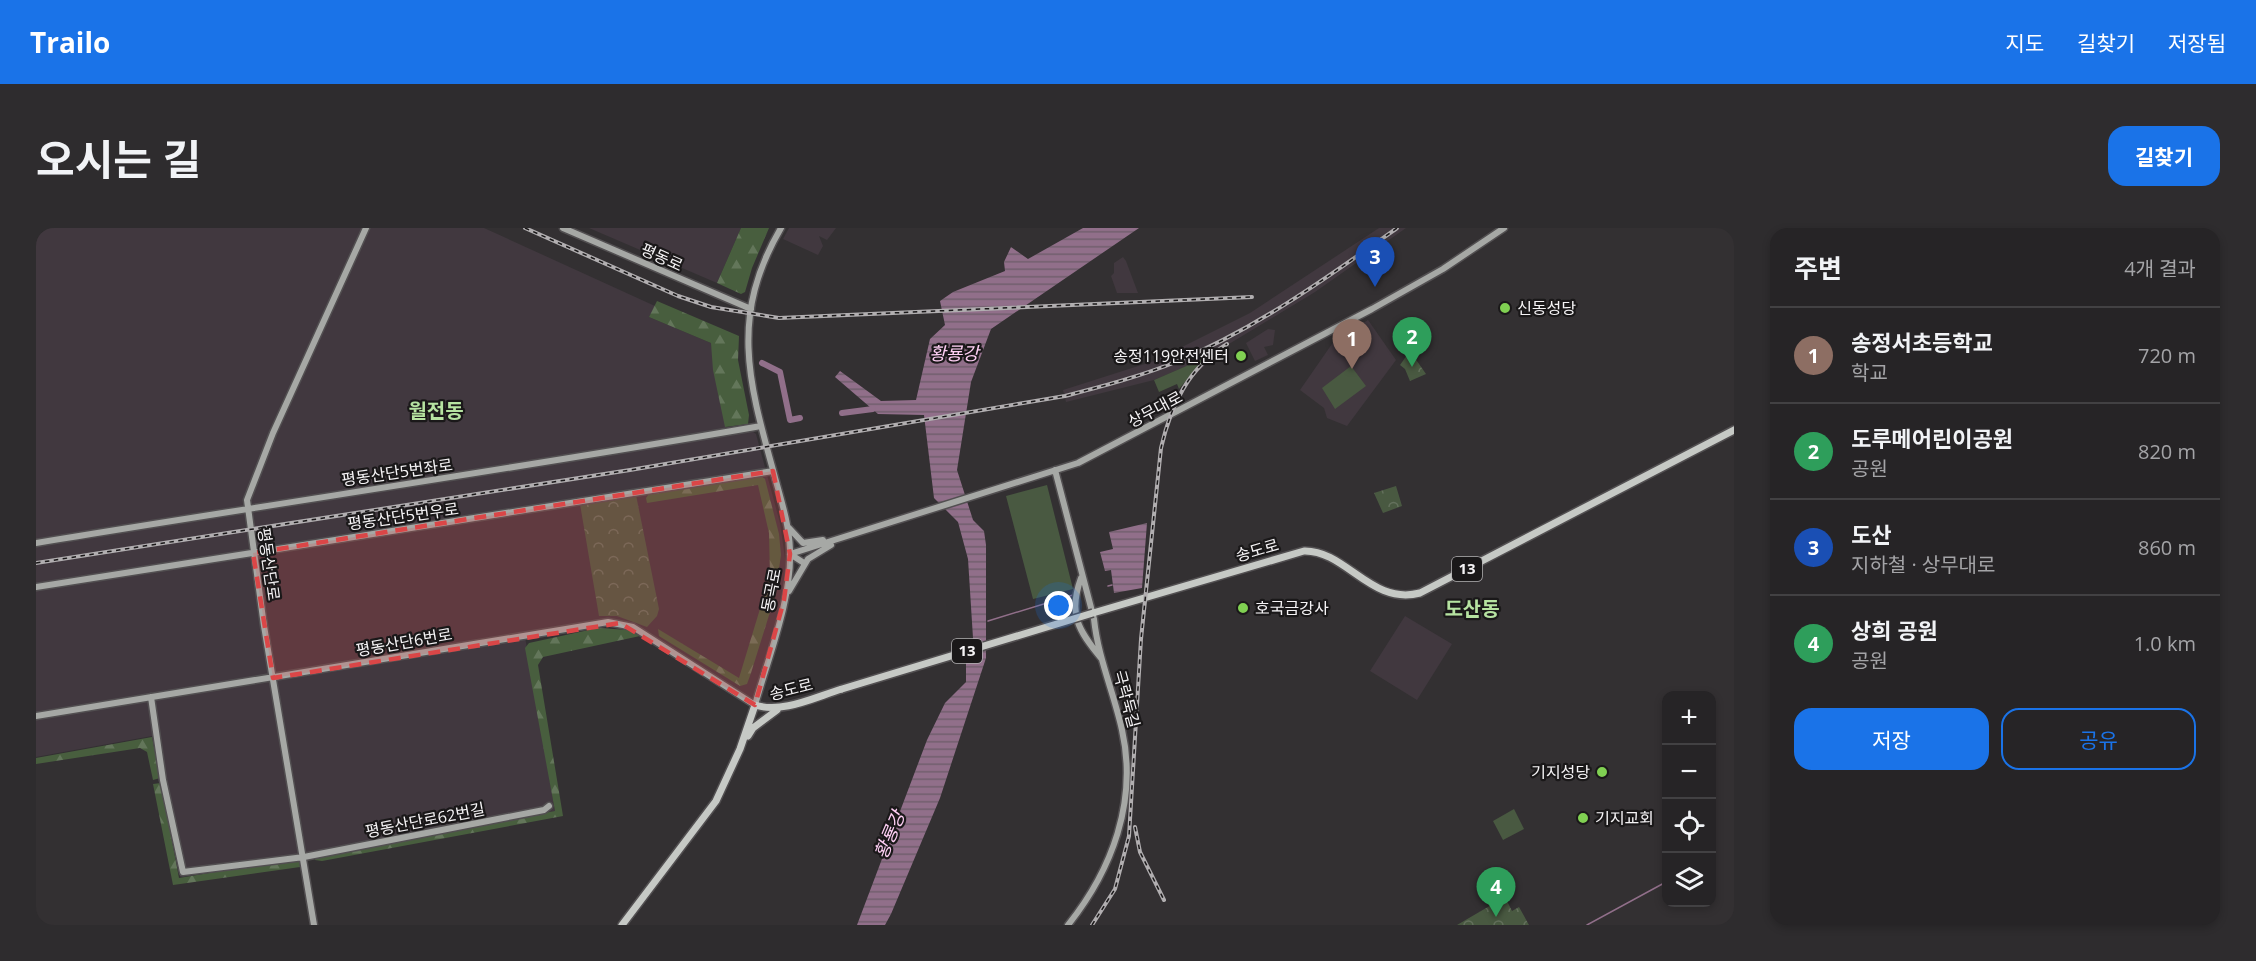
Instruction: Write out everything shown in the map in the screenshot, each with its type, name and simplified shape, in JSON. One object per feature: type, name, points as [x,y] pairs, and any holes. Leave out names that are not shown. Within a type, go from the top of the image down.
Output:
[{"type":"main road","name":"송도로","points":[[754,705],[768,710],[782,707],[1304,551],[1318,552],[1392,595],[1406,597],[1420,593],[1734,430]]},
{"type":"main road","name":"동곡로","points":[[622,925],[711,809],[726,784],[754,705]]},
{"type":"main road","name":"13","points":[[740,749],[753,728],[782,707]]},
{"type":"street","name":"평동산단로","points":[[314,925],[247,508],[251,484],[366,228]]},
{"type":"street","name":"평동로","points":[[563,228],[751,309]]},
{"type":"street","name":"동곡로","points":[[754,705],[784,600],[790,554],[788,526],[761,426],[747,357],[751,309],[760,273],[780,228]]},
{"type":"street","name":"상무대로","points":[[790,554],[1054,471],[1120,443],[1372,309],[1443,269],[1504,228]]},
{"type":"street","name":"평동산단5번좌로","points":[[36,543],[247,508],[504,471],[761,426]]},
{"type":"street","name":"평동산단5번우로","points":[[36,587],[773,471]]},
{"type":"street","name":"극락둑길","points":[[1054,471],[1093,613],[1102,660],[1122,730],[1127,763],[1126,796],[1121,825],[1098,884],[1068,925]]},
{"type":"street","points":[[788,526],[803,543],[829,538],[834,540]]},
{"type":"street","points":[[784,600],[804,563],[834,540]]},
{"type":"street","points":[[790,554],[804,563]]},
{"type":"street","points":[[1082,577],[1075,600],[1079,629],[1102,660]]},
{"type":"street","name":"평동산단6번로","points":[[36,716],[608,622],[633,627],[754,705]]},
{"type":"street","name":"평동산단로62번길","points":[[151,697],[164,780],[183,872],[304,857],[544,810],[549,806]]},
{"type":"highlighted area","points":[[773,471],[790,554],[784,600],[755,705],[620,623],[273,678],[253,553]]},
{"type":"shaded area","points":[[36,228],[484,228],[655,306],[649,317],[711,343],[727,434],[752,431],[756,434],[780,523],[788,579],[755,705],[648,636],[620,623],[525,637],[555,811],[316,855],[180,877],[152,736],[36,757]]},
{"type":"shaded area","points":[[589,228],[741,228],[717,283]]},
{"type":"shaded area","points":[[789,228],[836,228],[827,240],[819,236],[823,246],[818,255],[783,239]]},
{"type":"shaded area","points":[[1379,228],[1406,228],[1315,292],[1224,347],[1194,376],[1172,405],[1186,380],[1204,359],[1154,380],[1066,402],[1063,390],[1154,361],[1250,313]]},
{"type":"shaded area","points":[[1123,257],[1138,293],[1117,293],[1111,276],[1114,273],[1114,263]]},
{"type":"shaded area","points":[[1368,320],[1396,360],[1347,426],[1327,418],[1324,408],[1300,390],[1334,341]]},
{"type":"shaded area","points":[[1268,329],[1275,330],[1273,345],[1264,347],[1268,355],[1255,361],[1246,343]]},
{"type":"shaded area","points":[[1405,616],[1452,644],[1417,700],[1370,671]]},
{"type":"green space","points":[[741,228],[769,228],[752,268],[745,292],[741,294],[717,283]]},
{"type":"green space","points":[[657,301],[739,336],[738,360],[749,415],[748,424],[725,427],[713,370],[711,343],[649,317]]},
{"type":"green space","points":[[1410,351],[1426,374],[1410,381],[1405,369],[1400,365]]},
{"type":"green space","points":[[1205,358],[1179,389],[1177,384],[1159,392],[1154,380]]},
{"type":"green space","points":[[1351,366],[1366,386],[1335,409],[1322,388]]},
{"type":"green space","points":[[761,476],[765,479],[779,534],[781,555],[775,596],[751,673],[747,684],[740,686],[659,636],[658,629],[739,678],[770,576],[769,533],[758,485],[647,503],[646,498],[649,494]]},
{"type":"green space","points":[[1047,485],[1073,589],[1033,599],[1006,496]]},
{"type":"green space","points":[[1396,486],[1402,506],[1383,513],[1374,493]]},
{"type":"green space","points":[[636,495],[659,609],[657,616],[647,627],[617,616],[599,616],[580,504]]},
{"type":"green space","points":[[598,628],[629,630],[640,636],[543,657],[538,665],[563,816],[322,861],[315,860],[316,855],[555,811],[525,648],[529,643]]},
{"type":"green space","points":[[152,737],[160,778],[153,780],[147,752],[140,748],[36,764],[36,758]]},
{"type":"green space","points":[[161,783],[179,878],[299,858],[300,867],[173,885],[153,784]]},
{"type":"green space","points":[[1514,809],[1524,829],[1503,840],[1493,821]]},
{"type":"green space","points":[[1505,897],[1512,911],[1519,907],[1529,925],[1457,925]]},
{"type":"water","name":"황룡강","points":[[1083,228],[1139,228],[991,329],[971,382],[957,470],[973,520],[984,531],[986,658],[940,798],[891,914],[885,925],[857,925],[927,740],[945,703],[966,682],[966,660],[973,638],[968,559],[958,522],[934,498],[924,415],[878,414],[835,377],[840,371],[881,401],[916,400],[930,339],[945,325],[940,301],[953,292],[1005,271],[1004,262],[1011,247],[1028,259]]},
{"type":"water","points":[[1147,523],[1142,588],[1114,593],[1111,570],[1105,571],[1100,552],[1113,549],[1109,532]]},
{"type":"waterway","points":[[762,363],[780,372],[790,420],[800,418]]},
{"type":"waterway","points":[[842,413],[873,409]]},
{"type":"waterway","points":[[1108,586],[1112,585]]},
{"type":"waterway","points":[[988,621],[1073,595]]},
{"type":"waterway","points":[[1587,925],[1662,884]]},
{"type":"railway","points":[[525,228],[678,296],[711,307],[779,318],[1252,297]]},
{"type":"railway","points":[[36,563],[630,470],[1065,396],[1150,371],[1207,348],[1291,300],[1397,228]]},
{"type":"railway","points":[[1092,925],[1115,889],[1129,836],[1141,639],[1161,448],[1170,417],[1183,389],[1202,364],[1227,344]]},
{"type":"railway","points":[[1135,827],[1140,852],[1164,900]]},
{"type":"place","name":"도산","points":[[1375,287]]},
{"type":"place","name":"신동성당","points":[[1505,308]]},
{"type":"place","name":"송정119안전센터","points":[[1241,356]]},
{"type":"place","name":"도루메어린이공원","points":[[1412,367]]},
{"type":"place","name":"송정서초등학교","points":[[1352,369]]},
{"type":"place","name":"호국금강사","points":[[1243,608]]},
{"type":"place","name":"기지성당","points":[[1602,772]]},
{"type":"place","name":"기지교회","points":[[1583,818]]},
{"type":"place","name":"상희 공원","points":[[1496,917]]},
{"type":"district","name":"월전동","points":[[436,411]]},
{"type":"district","name":"도산동","points":[[1472,609]]}]
